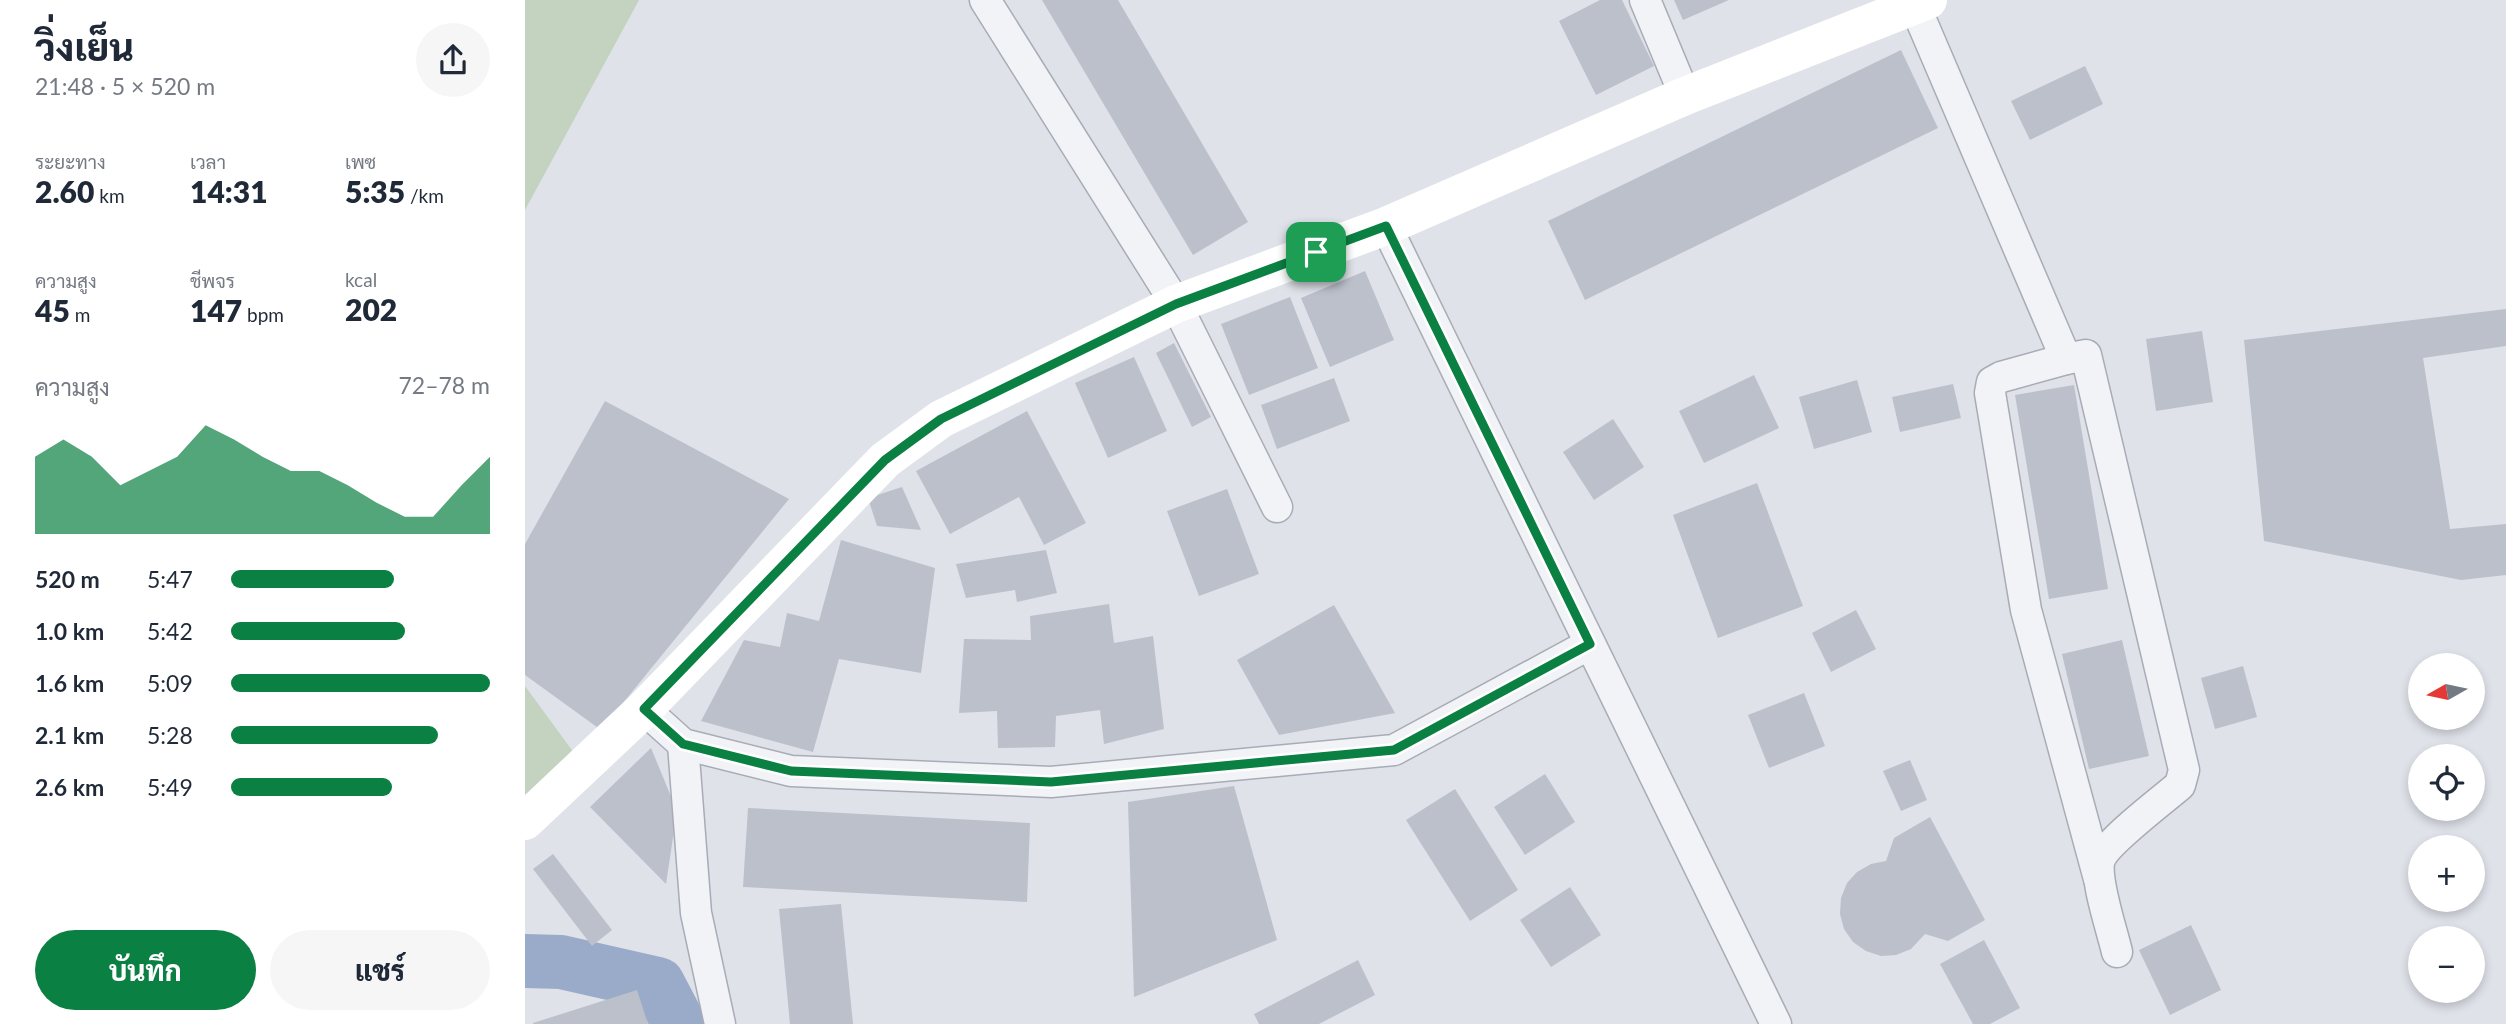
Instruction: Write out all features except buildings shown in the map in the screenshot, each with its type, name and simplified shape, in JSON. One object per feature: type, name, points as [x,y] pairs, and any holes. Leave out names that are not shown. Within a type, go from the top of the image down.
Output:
[{"type":"street","points":[[985,0],[1176,304],[1277,507]]},
{"type":"street","points":[[1645,0],[1685,96]]},
{"type":"street","points":[[525,821],[644,709],[885,460],[941,419],[1176,304],[1386,226],[1685,96],[1921,3],[2066,359]]},
{"type":"street","points":[[1386,226],[1776,1024]]},
{"type":"street","points":[[2100,880],[2099,861],[2109,846],[2180,785],[2184,770],[2086,355],[2001,377],[1992,382],[1990,393],[2027,610],[2117,952]]},
{"type":"street","points":[[644,709],[683,744],[791,771],[1051,782],[1394,750],[1590,644]]},
{"type":"street","points":[[683,744],[696,913],[720,1024]]},
{"type":"green space","points":[[525,0],[639,0],[525,210]]},
{"type":"green space","points":[[525,686],[574,753],[525,798]]},
{"type":"waterway","points":[[525,961],[561,962],[658,984],[679,1024]]},
{"type":"route","points":[[1386,226],[1590,644],[1394,750],[1051,782],[791,771],[683,744],[644,709],[885,460],[941,419],[1176,304],[1316,252],[1386,226]]}]
